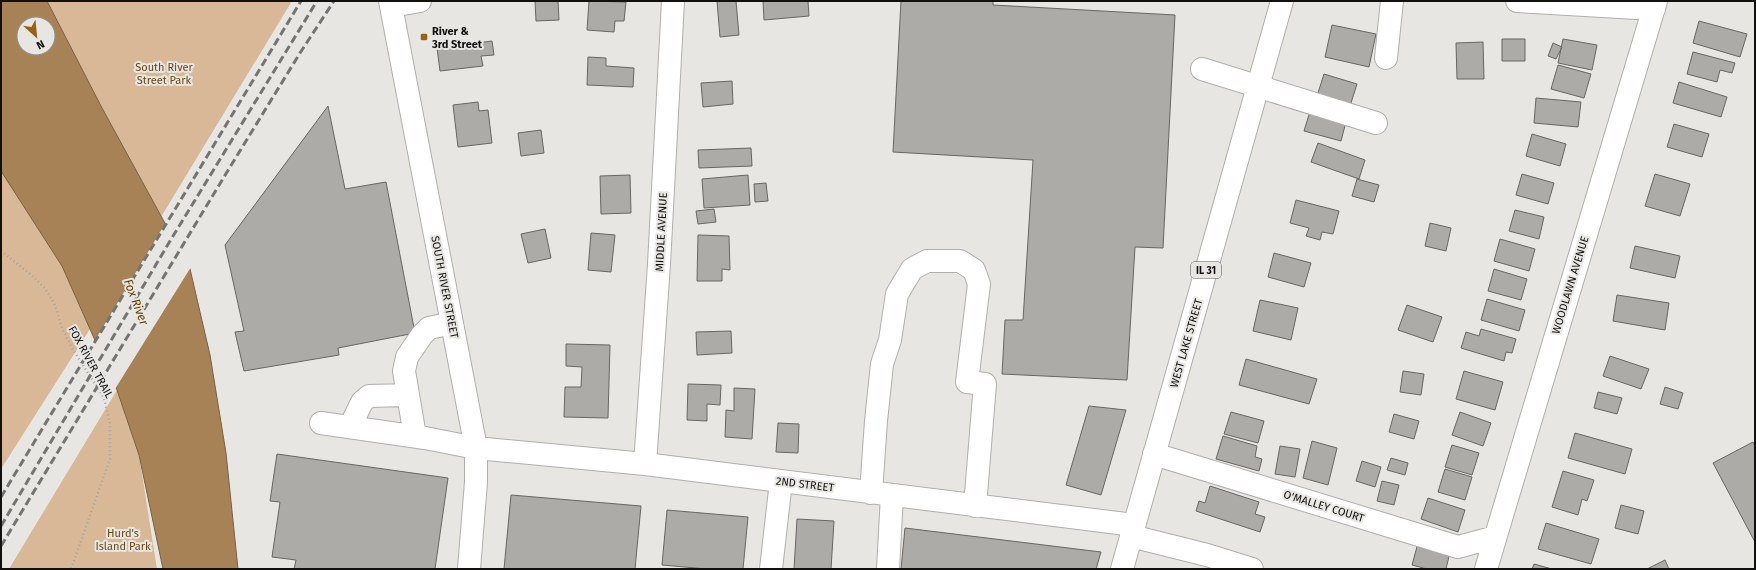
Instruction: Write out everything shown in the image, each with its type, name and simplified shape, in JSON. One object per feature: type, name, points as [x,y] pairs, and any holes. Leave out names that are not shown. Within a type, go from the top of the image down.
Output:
[{"type":"street","points":[[391,3],[420,1]]},
{"type":"street","name":"MIDDLE AVENUE","points":[[645,464],[659,264],[673,1]]},
{"type":"street","name":"WEST LAKE STREET","points":[[1122,569],[1282,1]]},
{"type":"street","points":[[1386,58],[1392,1]]},
{"type":"street","points":[[1517,1],[1655,5]]},
{"type":"street","name":"SOUTH RIVER STREET","points":[[391,3],[476,448],[476,482],[469,569]]},
{"type":"street","name":"WOODLAWN AVENUE","points":[[1486,569],[1655,5]]},
{"type":"street","points":[[1202,69],[1376,123]]},
{"type":"street","points":[[888,569],[876,421],[882,364],[890,340],[897,294],[912,269],[927,261],[960,260],[974,270],[979,284],[968,382],[985,384],[976,506]]},
{"type":"street","points":[[415,436],[404,371],[407,357],[422,335],[429,328],[452,323]]},
{"type":"street","points":[[350,427],[362,402],[368,396],[408,395]]},
{"type":"street","name":"2ND STREET","points":[[321,423],[415,436],[476,448],[645,464],[976,506],[1132,531],[1252,569]]},
{"type":"street","name":"O'MALLEY COURT","points":[[1154,454],[1458,547],[1495,537]]},
{"type":"street","points":[[770,569],[782,481]]},
{"type":"path","name":"FOX RIVER TRAIL","points":[[1,252],[29,273],[45,288],[55,305],[62,328],[72,348],[104,398],[110,424],[110,459],[71,569]]},
{"type":"green space","name":"South River Street Park","points":[[47,1],[292,1],[161,217],[102,108]]},
{"type":"green space","points":[[1,169],[62,266],[90,329],[1,469]]},
{"type":"green space","name":"Hurd's Island Park","points":[[117,390],[139,455],[157,569],[9,569]]},
{"type":"water","name":"Fox River","points":[[1,1],[47,1],[55,16],[16,16],[16,56],[56,56],[56,19],[102,108],[190,269],[210,355],[226,453],[238,569],[163,569],[139,455],[117,390],[62,266],[1,171]]},
{"type":"pier","points":[[166,222],[191,267],[115,389],[94,342]]},
{"type":"building","points":[[535,1],[558,1],[559,20],[536,21]]},
{"type":"building","points":[[589,1],[626,2],[624,21],[615,21],[614,32],[587,30]]},
{"type":"building","points":[[717,1],[736,1],[739,35],[720,37]]},
{"type":"building","points":[[763,1],[808,1],[809,16],[764,20]]},
{"type":"building","points":[[901,1],[993,1],[993,5],[1175,15],[1163,248],[1135,247],[1127,380],[1002,374],[1005,320],[1023,320],[1033,160],[893,152]]},
{"type":"building","points":[[1699,21],[1747,34],[1740,57],[1693,43]]},
{"type":"building","points":[[1332,25],[1376,34],[1369,67],[1325,57]]},
{"type":"building","points":[[1502,39],[1525,39],[1525,61],[1502,61]]},
{"type":"building","points":[[1563,39],[1597,45],[1592,70],[1558,63]]},
{"type":"building","points":[[492,41],[494,55],[481,56],[483,66],[440,71],[437,48]]},
{"type":"building","points":[[1483,42],[1484,79],[1457,79],[1456,43]]},
{"type":"building","points":[[1553,43],[1562,47],[1556,59],[1548,56]]},
{"type":"building","points":[[1693,52],[1735,63],[1732,73],[1720,70],[1717,82],[1687,74]]},
{"type":"building","points":[[588,57],[606,58],[606,66],[634,68],[633,87],[587,85]]},
{"type":"building","points":[[1558,65],[1591,74],[1584,98],[1551,89]]},
{"type":"building","points":[[1324,74],[1357,84],[1350,106],[1317,96]]},
{"type":"building","points":[[732,81],[733,104],[703,107],[701,83]]},
{"type":"building","points":[[1679,82],[1727,97],[1721,117],[1673,103]]},
{"type":"building","points":[[1536,98],[1581,102],[1578,127],[1534,123]]},
{"type":"building","points":[[478,102],[479,111],[488,110],[492,143],[458,147],[453,105]]},
{"type":"building","points":[[328,106],[345,189],[386,182],[415,333],[338,348],[339,355],[244,371],[235,332],[244,331],[225,245]]},
{"type":"building","points":[[1311,108],[1347,118],[1341,141],[1304,131]]},
{"type":"building","points":[[1674,124],[1709,134],[1702,157],[1667,147]]},
{"type":"building","points":[[541,130],[544,153],[521,156],[518,133]]},
{"type":"building","points":[[1532,134],[1566,144],[1560,166],[1526,156]]},
{"type":"building","points":[[1318,143],[1365,160],[1359,179],[1311,162]]},
{"type":"building","points":[[751,148],[752,166],[699,168],[698,150]]},
{"type":"building","points":[[1522,174],[1554,183],[1548,204],[1516,195]]},
{"type":"building","points":[[1655,174],[1690,184],[1680,216],[1645,206]]},
{"type":"building","points":[[630,175],[631,213],[601,214],[600,176]]},
{"type":"building","points":[[748,175],[750,205],[704,208],[702,179]]},
{"type":"building","points":[[1357,179],[1379,185],[1374,202],[1352,196]]},
{"type":"building","points":[[766,183],[768,201],[755,202],[754,184]]},
{"type":"building","points":[[1296,200],[1339,211],[1333,234],[1322,232],[1320,240],[1306,236],[1309,228],[1290,223]]},
{"type":"building","points":[[714,209],[716,222],[698,224],[696,211]]},
{"type":"building","points":[[1515,210],[1544,217],[1539,239],[1509,231]]},
{"type":"building","points":[[1430,223],[1451,228],[1446,251],[1425,246]]},
{"type":"building","points":[[545,229],[551,258],[528,263],[521,234]]},
{"type":"building","points":[[591,233],[615,235],[611,272],[588,270]]},
{"type":"building","points":[[698,235],[729,236],[730,270],[722,269],[722,281],[697,281]]},
{"type":"building","points":[[1500,239],[1535,249],[1529,271],[1494,261]]},
{"type":"building","points":[[1635,246],[1680,256],[1675,278],[1630,268]]},
{"type":"building","points":[[1274,253],[1311,263],[1304,287],[1268,277]]},
{"type":"building","points":[[1494,269],[1527,279],[1521,300],[1488,291]]},
{"type":"building","points":[[1617,295],[1669,303],[1665,330],[1613,321]]},
{"type":"building","points":[[1487,299],[1525,310],[1519,331],[1481,320]]},
{"type":"building","points":[[1260,300],[1298,308],[1291,340],[1253,331]]},
{"type":"building","points":[[1407,305],[1442,317],[1433,342],[1398,330]]},
{"type":"building","points":[[1481,329],[1516,339],[1512,353],[1506,352],[1504,361],[1461,348],[1466,332],[1479,336]]},
{"type":"building","points":[[731,331],[732,353],[697,355],[696,332]]},
{"type":"building","points":[[566,344],[610,345],[608,418],[564,417],[565,387],[581,387],[582,367],[566,366]]},
{"type":"building","points":[[1610,356],[1649,369],[1641,389],[1603,376]]},
{"type":"building","points":[[1246,359],[1317,379],[1309,404],[1239,385]]},
{"type":"building","points":[[1403,371],[1424,374],[1421,395],[1400,392]]},
{"type":"building","points":[[1464,371],[1503,382],[1495,410],[1456,399]]},
{"type":"building","points":[[688,384],[721,385],[720,405],[707,404],[707,421],[687,420]]},
{"type":"building","points":[[1665,387],[1683,393],[1678,409],[1660,404]]},
{"type":"building","points":[[734,388],[755,389],[752,439],[725,437],[726,410],[734,411]]},
{"type":"building","points":[[1598,392],[1622,398],[1617,414],[1594,408]]},
{"type":"building","points":[[1089,406],[1126,410],[1101,495],[1066,485]]},
{"type":"building","points":[[1231,412],[1264,421],[1258,443],[1224,434]]},
{"type":"building","points":[[1460,412],[1491,423],[1483,446],[1452,435]]},
{"type":"building","points":[[1394,414],[1419,421],[1414,439],[1389,432]]},
{"type":"building","points":[[778,423],[799,424],[798,453],[776,452]]},
{"type":"building","points":[[1575,433],[1632,449],[1625,474],[1568,458]]},
{"type":"building","points":[[1223,436],[1257,446],[1255,457],[1262,459],[1259,471],[1216,459]]},
{"type":"building","points":[[1312,441],[1337,448],[1328,485],[1303,478]]},
{"type":"building","points":[[1753,442],[1755,446],[1755,542],[1713,463]]},
{"type":"building","points":[[1452,445],[1479,453],[1472,475],[1445,467]]},
{"type":"building","points":[[1280,446],[1300,449],[1295,477],[1275,474]]},
{"type":"building","points":[[277,454],[448,478],[435,569],[294,569],[296,560],[272,557],[280,502],[270,501]]},
{"type":"building","points":[[1391,458],[1408,463],[1405,475],[1387,470]]},
{"type":"building","points":[[1362,461],[1381,467],[1375,487],[1356,481]]},
{"type":"building","points":[[1445,469],[1472,477],[1465,500],[1438,492]]},
{"type":"building","points":[[1563,471],[1594,480],[1587,501],[1582,499],[1578,515],[1552,507]]},
{"type":"building","points":[[1382,481],[1399,485],[1394,505],[1377,501]]},
{"type":"building","points":[[1210,486],[1259,502],[1255,514],[1265,517],[1260,532],[1196,511],[1199,501],[1205,503]]},
{"type":"building","points":[[511,495],[641,506],[635,569],[504,569]]},
{"type":"building","points":[[1428,498],[1465,510],[1458,532],[1421,519]]},
{"type":"building","points":[[1621,505],[1644,511],[1638,534],[1615,528]]},
{"type":"building","points":[[667,510],[748,517],[743,569],[707,569],[662,565]]},
{"type":"building","points":[[797,519],[834,521],[831,569],[794,569]]},
{"type":"building","points":[[1546,523],[1599,539],[1591,564],[1538,549]]},
{"type":"building","points":[[905,528],[1101,552],[1096,569],[901,569]]},
{"type":"building","points":[[1418,543],[1450,552],[1446,569],[1427,569],[1412,565]]},
{"type":"building","points":[[1665,560],[1669,569],[1647,569]]},
{"type":"building","points":[[1534,564],[1552,569],[1532,569]]},
{"type":"railway","points":[[1,497],[301,1]]},
{"type":"railway","points":[[1,526],[170,241],[317,1]]},
{"type":"railway","points":[[1,546],[227,172],[300,53],[334,1]]},
{"type":"place","name":"River & 3rd Street","points":[[424,37]]}]
